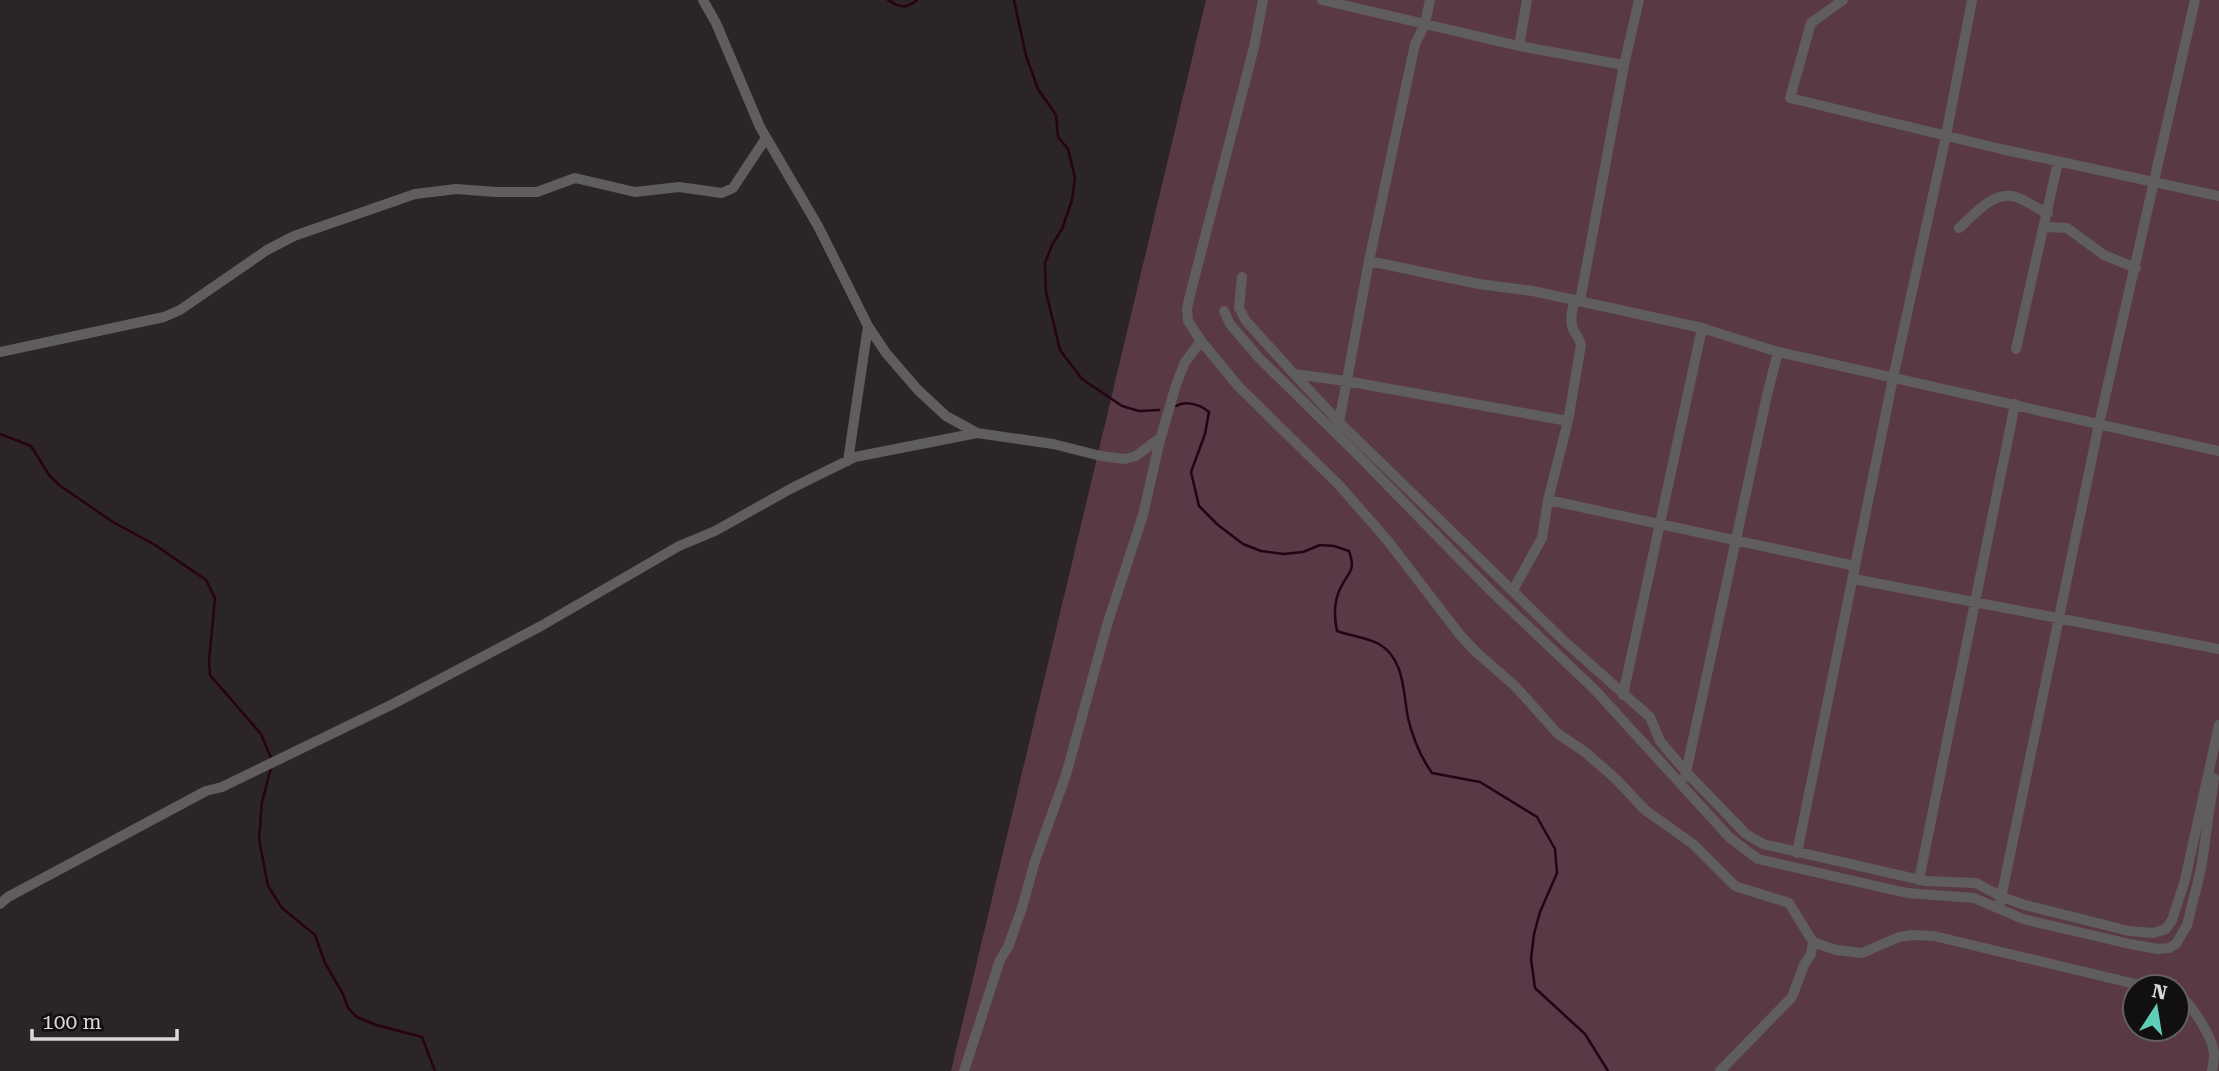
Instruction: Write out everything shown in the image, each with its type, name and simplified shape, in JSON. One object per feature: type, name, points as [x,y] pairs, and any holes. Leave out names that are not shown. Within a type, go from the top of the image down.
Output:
[{"type":"street","points":[[703,0],[716,23],[766,138],[818,226],[868,326],[886,354],[918,390],[946,416],[978,433],[1125,459],[1136,456],[1161,437]]},
{"type":"street","points":[[1263,0],[1254,47],[1187,309],[1188,321],[1201,341],[1239,387],[1340,486],[1388,541],[1460,635],[1515,686],[1557,733],[1605,770],[1665,826],[1693,844],[1735,886],[1789,903],[1813,942],[1836,950],[1862,953],[1899,937],[1934,936],[2121,981]]},
{"type":"street","points":[[1322,0],[1519,46],[1623,65]]},
{"type":"street","points":[[1338,428],[1369,261],[1415,44],[1425,24],[1430,0]]},
{"type":"street","points":[[1519,46],[1527,0]]},
{"type":"street","points":[[1513,590],[1542,538],[1548,500],[1568,421],[1581,345],[1571,318],[1577,300],[1623,65],[1639,0]]},
{"type":"street","points":[[1843,0],[1811,23],[1790,98],[2058,162],[2219,196]]},
{"type":"street","points":[[1797,853],[1972,0]]},
{"type":"street","points":[[1999,909],[2099,424],[2195,0]]},
{"type":"street","points":[[0,352],[164,317],[180,310],[267,250],[294,236],[415,194],[456,189],[537,192],[575,178],[635,192],[679,187],[722,193],[733,188],[766,138]]},
{"type":"street","points":[[2016,349],[2058,162]]},
{"type":"street","points":[[1959,228],[1998,197],[2012,196],[2048,213]]},
{"type":"street","points":[[2045,227],[2067,228],[2104,255],[2136,268]]},
{"type":"street","points":[[1369,261],[1577,300],[1702,328],[1779,352],[2219,451]]},
{"type":"street","points":[[1242,277],[1239,308],[1246,321],[1338,428],[1491,591],[1600,696],[1730,838],[1758,859],[1907,893],[1974,898],[2023,919],[2130,944],[2158,949],[2169,948],[2176,944],[2187,925],[2201,869],[2219,752]]},
{"type":"street","points":[[1224,311],[1230,324],[1259,358],[1513,590],[1565,642],[1650,717],[1660,741],[1687,774],[1755,840],[1797,853],[1919,880],[1976,883],[2002,897],[2025,905],[2129,931],[2153,933],[2166,929],[2172,920],[2185,880],[2219,725]]},
{"type":"street","points":[[848,461],[868,326]]},
{"type":"street","points":[[1623,695],[1702,328]]},
{"type":"street","points":[[964,1071],[1000,960],[1008,947],[1022,908],[1035,861],[1066,775],[1107,625],[1143,515],[1176,385],[1185,362],[1201,341]]},
{"type":"street","points":[[1680,786],[1687,774],[1735,539],[1779,352]]},
{"type":"street","points":[[1294,374],[1568,421]]},
{"type":"street","points":[[1919,880],[2015,404]]},
{"type":"street","points":[[0,904],[30,885],[206,792],[222,787],[393,704],[541,626],[679,546],[715,531],[848,461],[866,454],[978,433]]},
{"type":"street","points":[[1548,500],[1855,566]]},
{"type":"street","points":[[1854,579],[2219,649]]},
{"type":"street","points":[[1557,654],[1565,642]]},
{"type":"street","points":[[1700,805],[1709,796]]},
{"type":"street","points":[[1720,1071],[1792,997],[1811,954],[1813,942]]},
{"type":"street","points":[[2191,1006],[2211,1042],[2214,1053],[2212,1071]]},
{"type":"shaded area","points":[[1206,0],[2219,0],[2219,1071],[951,1071]]},
{"type":"waterway","points":[[888,0],[903,6],[917,0]]},
{"type":"waterway","points":[[1014,0],[1026,56],[1038,89],[1056,115],[1058,137],[1068,149],[1075,178],[1072,200],[1062,229],[1045,263],[1046,292],[1060,350],[1082,379],[1122,406],[1139,411],[1159,410]]},
{"type":"waterway","points":[[1176,406],[1193,404],[1209,412],[1205,434],[1191,472],[1199,506],[1218,525],[1243,544],[1261,551],[1284,554],[1303,552],[1320,545],[1349,551],[1352,567],[1336,603],[1337,631],[1379,644],[1394,658],[1401,677],[1412,733],[1420,754],[1432,773],[1480,782],[1537,817],[1555,849],[1557,873],[1540,912],[1534,934],[1531,959],[1535,988],[1585,1034],[1608,1071]]},
{"type":"waterway","points":[[0,434],[31,446],[49,475],[59,485],[206,580],[215,598],[210,675],[261,734],[271,758]]},
{"type":"waterway","points":[[271,768],[262,802],[259,839],[268,886],[282,908],[315,935],[325,963],[348,1008],[357,1017],[376,1025],[422,1037],[435,1071]]}]
